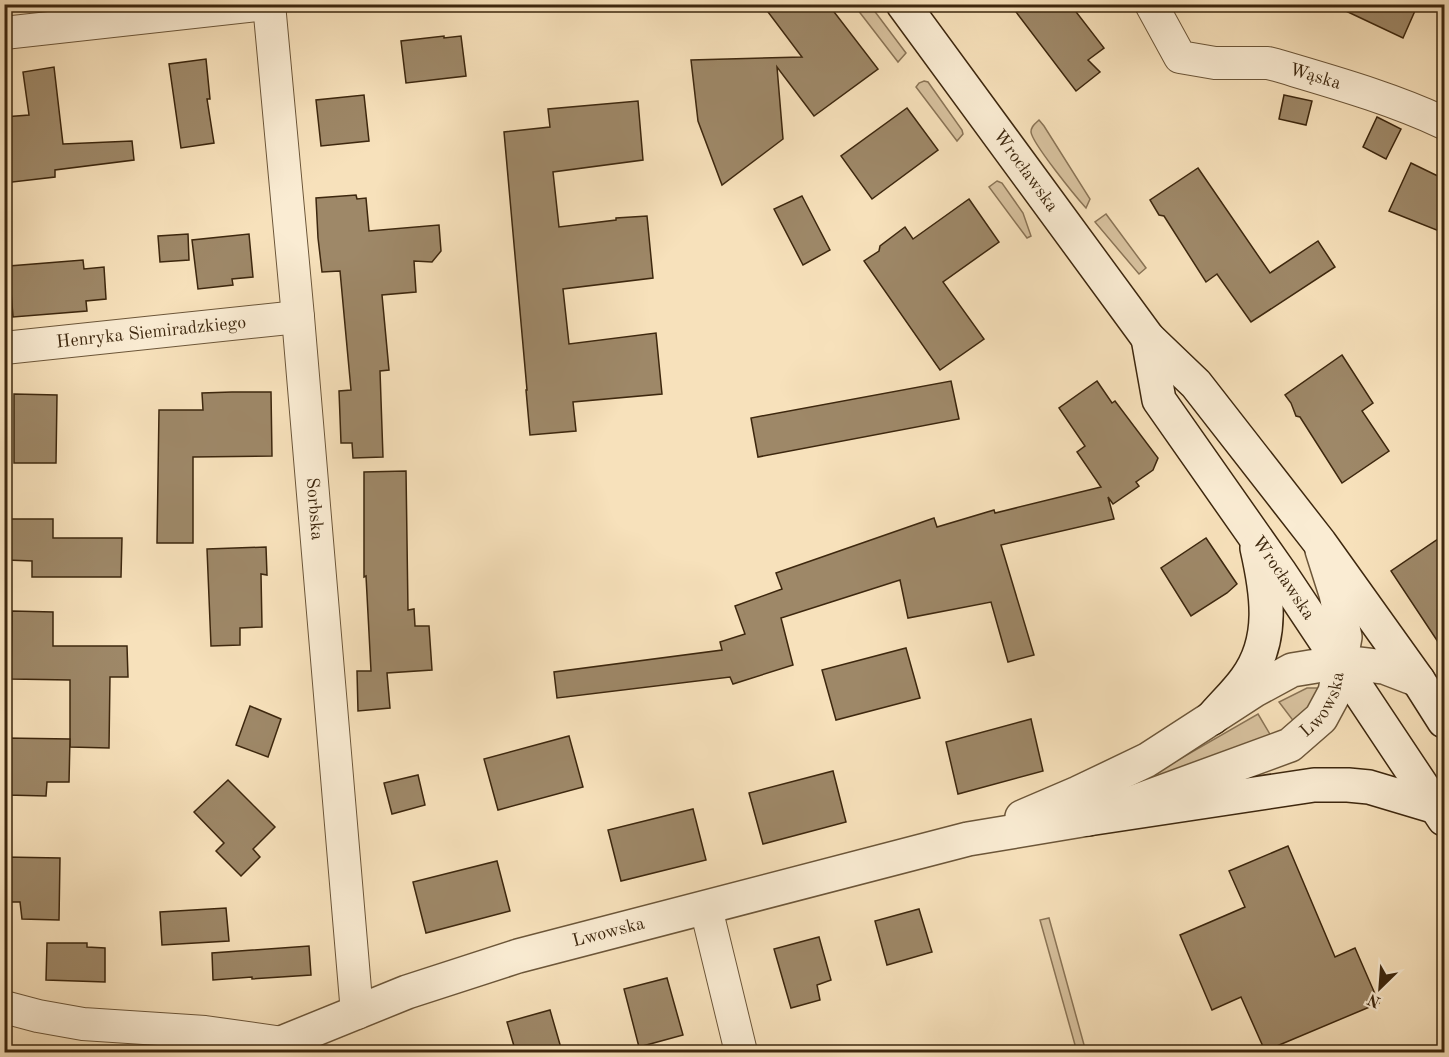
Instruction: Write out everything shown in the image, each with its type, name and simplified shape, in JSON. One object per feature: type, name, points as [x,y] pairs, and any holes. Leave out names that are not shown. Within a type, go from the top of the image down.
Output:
[{"type":"main road","name":"Wrocławska","points":[[903,4],[1148,338],[1196,384],[1320,543],[1418,680],[1444,721]]},
{"type":"main road","name":"Wrocławska","points":[[1148,338],[1158,400],[1341,662],[1440,813]]},
{"type":"main road","points":[[1212,718],[1247,678],[1258,654],[1267,625],[1264,581],[1255,538]]},
{"type":"main road","name":"Wrocławska","points":[[1320,543],[1336,594],[1345,637],[1341,662]]},
{"type":"main road","name":"Lwowska","points":[[275,1049],[407,992],[518,956],[968,839],[1088,819],[1290,745],[1321,718],[1335,692],[1341,662],[1292,670],[1255,690],[1147,760],[1077,794],[968,839]]},
{"type":"main road","points":[[1341,662],[1384,667],[1418,680]]},
{"type":"main road","points":[[1088,819],[1314,785],[1347,784],[1369,787],[1440,813]]},
{"type":"street","points":[[4,33],[268,4]]},
{"type":"street","name":"Sorbska","points":[[268,4],[298,317],[357,1013]]},
{"type":"street","name":"Wąska","points":[[1151,4],[1180,57],[1215,63],[1268,63],[1334,82],[1428,115],[1444,123]]},
{"type":"street","name":"Henryka Siemiradzkiego","points":[[4,348],[298,317]]},
{"type":"street","points":[[706,908],[741,1053]]},
{"type":"street","points":[[4,1007],[83,1024],[206,1032],[275,1049]]},
{"type":"shaded area","points":[[854,5],[870,5],[906,53],[898,62]]},
{"type":"shaded area","points":[[924,81],[928,82],[962,130],[963,134],[957,141],[916,87]]},
{"type":"shaded area","points":[[1039,120],[1090,199],[1086,208],[1033,138],[1032,128]]},
{"type":"shaded area","points":[[997,181],[1002,183],[1023,213],[1031,236],[1027,238],[989,187]]},
{"type":"shaded area","points":[[1106,214],[1146,268],[1139,274],[1095,222]]},
{"type":"shaded area","points":[[1307,688],[1321,690],[1298,727],[1279,702]]},
{"type":"shaded area","points":[[1258,714],[1274,741],[1138,783]]},
{"type":"shaded area","points":[[1049,918],[1086,1052],[1077,1052],[1040,920]]},
{"type":"building","points":[[762,4],[828,4],[878,69],[814,116],[777,67],[783,139],[722,185],[698,121],[691,60],[802,57]]},
{"type":"building","points":[[1010,4],[1070,4],[1104,48],[1088,60],[1100,72],[1076,91]]},
{"type":"building","points":[[1331,4],[1418,4],[1403,38]]},
{"type":"building","points":[[444,36],[444,38],[461,36],[466,76],[406,83],[401,41]]},
{"type":"building","points":[[206,59],[210,99],[207,99],[214,143],[181,148],[169,64]]},
{"type":"building","points":[[54,67],[63,144],[132,141],[134,160],[55,170],[55,177],[4,183],[4,117],[29,115],[23,72]]},
{"type":"building","points":[[364,95],[369,141],[321,146],[316,100]]},
{"type":"building","points":[[1284,95],[1312,101],[1306,125],[1279,119]]},
{"type":"building","points":[[638,101],[643,160],[553,172],[559,227],[616,220],[616,218],[647,216],[653,278],[563,289],[569,344],[656,333],[662,394],[573,402],[576,431],[530,435],[504,132],[550,127],[548,109]]},
{"type":"building","points":[[907,108],[938,150],[872,199],[841,156]]},
{"type":"building","points":[[1377,117],[1401,129],[1386,159],[1363,147]]},
{"type":"building","points":[[1411,163],[1444,179],[1444,233],[1389,211]]},
{"type":"building","points":[[1198,168],[1270,273],[1318,241],[1335,267],[1251,322],[1217,274],[1206,282],[1164,216],[1159,215],[1150,200]]},
{"type":"building","points":[[356,195],[357,199],[366,198],[369,231],[439,225],[441,251],[432,262],[414,261],[416,292],[382,295],[389,370],[380,371],[383,457],[353,458],[352,443],[341,443],[339,391],[351,390],[340,271],[322,272],[318,238],[316,198]]},
{"type":"building","points":[[802,196],[830,250],[803,265],[774,209]]},
{"type":"building","points":[[969,199],[999,242],[943,282],[984,339],[940,370],[864,261],[879,251],[880,246],[905,227],[913,239]]},
{"type":"building","points":[[188,234],[189,260],[160,262],[158,236]]},
{"type":"building","points":[[249,234],[253,277],[232,279],[233,285],[198,289],[192,240]]},
{"type":"building","points":[[83,260],[84,269],[104,267],[106,299],[86,301],[87,311],[13,317],[9,266]]},
{"type":"building","points":[[1342,355],[1373,403],[1362,411],[1389,451],[1342,483],[1300,417],[1296,416],[1285,395]]},
{"type":"building","points":[[951,381],[959,419],[758,457],[751,418]]},
{"type":"building","points":[[1097,381],[1112,403],[1115,401],[1158,458],[1153,470],[1136,482],[1139,486],[1113,504],[1108,497],[1114,519],[1001,545],[1034,655],[1008,662],[991,602],[908,618],[900,580],[781,618],[793,665],[733,684],[730,677],[557,698],[554,672],[722,650],[720,642],[745,634],[735,606],[782,589],[776,573],[934,518],[937,527],[994,510],[995,513],[1101,487],[1077,452],[1085,446],[1059,408]]},
{"type":"building","points":[[271,392],[272,456],[193,457],[193,543],[157,543],[159,410],[203,410],[202,393]]},
{"type":"building","points":[[14,394],[57,395],[56,463],[14,463]]},
{"type":"building","points":[[406,471],[408,610],[414,609],[415,626],[429,626],[432,670],[387,673],[390,708],[358,711],[357,671],[371,671],[366,576],[364,577],[364,472]]},
{"type":"building","points":[[8,519],[53,519],[53,538],[122,538],[121,577],[32,577],[32,561],[7,560],[8,542],[4,538],[4,531],[8,527]]},
{"type":"building","points":[[1444,535],[1444,651],[1391,571]]},
{"type":"building","points":[[1206,538],[1237,584],[1191,616],[1161,568]]},
{"type":"building","points":[[266,547],[267,575],[261,574],[262,627],[240,628],[240,645],[211,646],[207,549]]},
{"type":"building","points":[[12,611],[53,612],[53,646],[127,646],[128,677],[110,677],[109,748],[70,747],[70,680],[11,679]]},
{"type":"building","points":[[906,648],[920,698],[836,720],[822,670]]},
{"type":"building","points":[[250,706],[281,719],[268,757],[236,745]]},
{"type":"building","points":[[1031,719],[1043,771],[958,794],[946,742]]},
{"type":"building","points":[[569,736],[583,787],[498,810],[484,759]]},
{"type":"building","points":[[5,738],[70,739],[69,782],[47,782],[46,796],[7,795],[7,781],[4,781]]},
{"type":"building","points":[[833,771],[846,822],[763,844],[749,793]]},
{"type":"building","points":[[418,775],[425,805],[392,814],[384,783]]},
{"type":"building","points":[[228,780],[275,827],[253,849],[260,857],[241,876],[216,851],[224,843],[194,812]]},
{"type":"building","points":[[693,809],[706,860],[621,881],[608,830]]},
{"type":"building","points":[[1288,846],[1335,957],[1355,948],[1379,1003],[1265,1051],[1241,997],[1212,1010],[1180,935],[1245,907],[1229,871]]},
{"type":"building","points":[[4,857],[60,858],[59,920],[22,919],[20,902],[4,902]]},
{"type":"building","points":[[497,861],[510,911],[426,933],[413,882]]},
{"type":"building","points":[[226,908],[229,941],[162,945],[160,912]]},
{"type":"building","points":[[919,909],[932,952],[887,965],[875,921]]},
{"type":"building","points":[[819,937],[831,980],[817,985],[820,1000],[791,1008],[774,949]]},
{"type":"building","points":[[47,943],[87,943],[87,947],[105,948],[105,982],[46,980]]},
{"type":"building","points":[[309,946],[311,975],[213,980],[212,953]]},
{"type":"building","points":[[667,978],[683,1035],[639,1047],[624,989]]},
{"type":"building","points":[[550,1010],[561,1048],[544,1053],[516,1053],[507,1022]]}]
